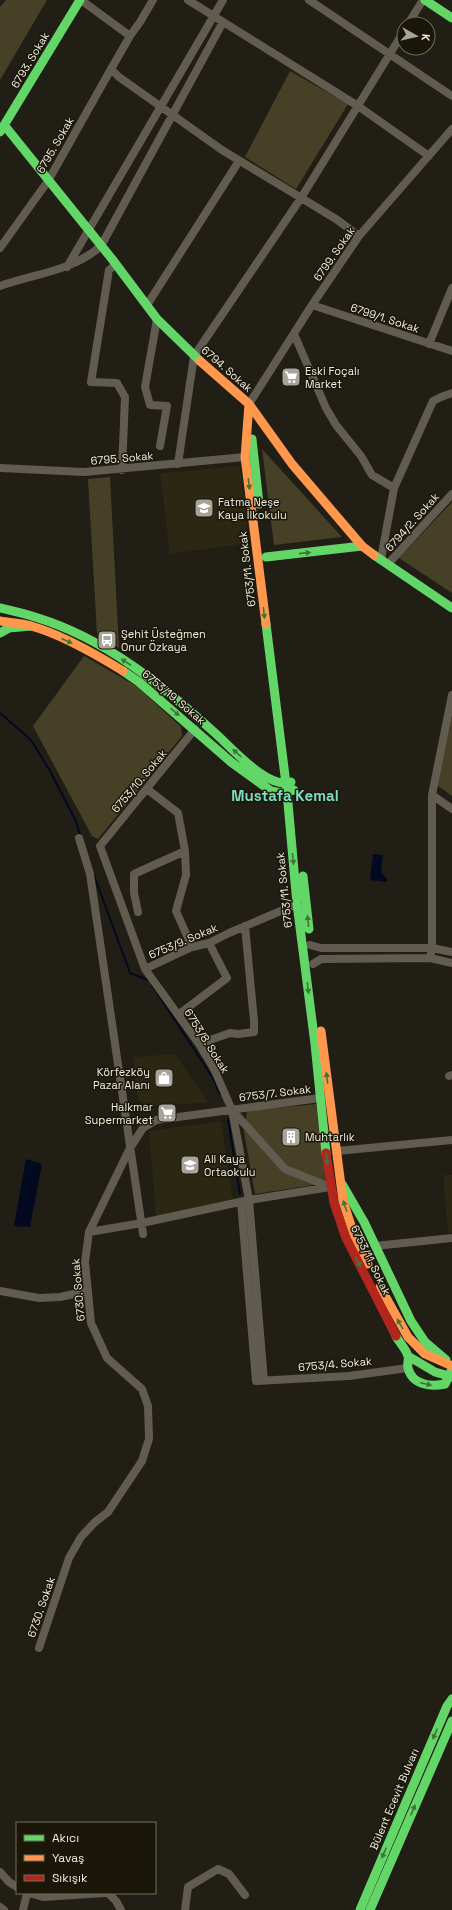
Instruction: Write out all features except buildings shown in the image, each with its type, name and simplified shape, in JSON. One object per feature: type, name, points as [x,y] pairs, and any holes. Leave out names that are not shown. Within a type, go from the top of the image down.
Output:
[{"type":"main road","name":"6793. Sokak","points":[[2,129],[81,0]]},
{"type":"main road","points":[[424,0],[452,18]]},
{"type":"main road","name":"6794. Sokak","points":[[2,129],[48,181],[116,264],[157,319],[194,356],[249,404],[292,464],[362,546],[452,608]]},
{"type":"main road","name":"6753/11. Sokak","points":[[249,404],[245,457],[283,760],[290,787],[288,808],[297,904],[330,1187],[346,1238],[392,1329],[408,1356]]},
{"type":"main road","name":"6753/11. Sokak","points":[[249,404],[251,437],[266,557],[290,787],[341,1181],[340,1191],[363,1255],[408,1337],[425,1354],[451,1371]]},
{"type":"main road","points":[[266,557],[362,546]]},
{"type":"main road","points":[[0,608],[26,614],[65,628],[108,650],[153,680],[255,769],[275,782],[290,787]]},
{"type":"main road","points":[[0,621],[31,626]]},
{"type":"main road","points":[[0,633],[9,628],[31,626]]},
{"type":"main road","name":"6753/19. Sokak","points":[[31,626],[101,657],[139,682],[195,729],[231,762],[280,797],[288,808]]},
{"type":"main road","points":[[255,769],[264,772],[276,770],[283,760]]},
{"type":"main road","points":[[271,791],[290,787]]},
{"type":"main road","points":[[341,1181],[354,1201],[406,1310],[424,1340],[451,1371]]},
{"type":"main road","points":[[408,1356],[436,1372],[451,1371],[445,1384],[436,1386],[421,1384],[412,1377],[408,1368],[408,1356]]},
{"type":"main road","name":"Bülent Ecevit Bulvarı","points":[[360,1910],[447,1706],[452,1699]]},
{"type":"main road","name":"Bülent Ecevit Bulvarı","points":[[370,1910],[452,1720]]},
{"type":"street","points":[[81,0],[130,36]]},
{"type":"street","name":"6795. Sokak","points":[[0,248],[48,181],[130,36],[153,0]]},
{"type":"street","points":[[188,0],[358,106],[429,156]]},
{"type":"street","points":[[67,267],[162,107],[223,0]]},
{"type":"street","points":[[309,0],[452,96]]},
{"type":"street","points":[[413,16],[424,0]]},
{"type":"street","points":[[0,286],[67,267],[94,253],[101,246],[223,22]]},
{"type":"street","points":[[178,464],[194,356],[301,198],[396,44]]},
{"type":"street","points":[[111,69],[118,77],[173,114],[222,150],[336,219],[359,236]]},
{"type":"street","name":"6799. Sokak","points":[[249,404],[312,305],[359,236],[452,129]]},
{"type":"street","points":[[147,305],[239,160]]},
{"type":"street","points":[[116,264],[109,270],[91,382],[117,383],[125,397],[122,470]]},
{"type":"street","points":[[429,344],[452,288]]},
{"type":"street","name":"6799/1. Sokak","points":[[312,305],[452,351]]},
{"type":"street","points":[[157,319],[145,387],[150,405],[167,406],[160,446]]},
{"type":"street","points":[[294,334],[326,408],[336,425],[361,456],[372,475],[394,488]]},
{"type":"street","points":[[385,561],[394,488],[433,401],[452,394]]},
{"type":"street","name":"6795. Sokak","points":[[0,468],[84,472],[122,470],[245,457]]},
{"type":"street","name":"6794/2. Sokak","points":[[385,561],[452,494]]},
{"type":"street","points":[[430,958],[432,948],[432,795],[452,695]]},
{"type":"street","name":"6753/10. Sokak","points":[[100,846],[195,729]]},
{"type":"street","points":[[147,789],[178,813],[185,851],[186,875],[176,911],[192,947]]},
{"type":"street","points":[[432,795],[452,809]]},
{"type":"street","points":[[79,838],[90,874],[143,1234]]},
{"type":"street","name":"6753/8. Sokak","points":[[100,846],[144,970],[199,1044],[214,1069],[232,1110],[249,1200],[264,1381]]},
{"type":"street","points":[[138,912],[134,893],[134,874],[185,851]]},
{"type":"street","name":"6753/9. Sokak","points":[[144,970],[192,947],[210,944],[245,926],[297,904]]},
{"type":"street","points":[[199,1044],[230,1033],[238,1034],[254,1032],[245,926]]},
{"type":"street","points":[[178,1015],[227,978],[210,944]]},
{"type":"street","points":[[310,945],[321,948],[432,948],[452,952]]},
{"type":"street","points":[[313,964],[320,959],[430,958],[452,963]]},
{"type":"street","name":"6753/7. Sokak","points":[[232,1110],[320,1098]]},
{"type":"street","points":[[232,1110],[285,1169],[330,1187]]},
{"type":"street","name":"6730. Sokak","points":[[39,1648],[69,1558],[81,1537],[95,1522],[108,1512],[142,1461],[149,1439],[148,1406],[142,1389],[107,1358],[91,1323],[85,1262],[89,1232],[130,1148],[143,1128],[156,1120],[232,1110]]},
{"type":"street","points":[[337,1151],[452,1140]]},
{"type":"street","points":[[89,1232],[142,1223],[249,1200],[330,1187]]},
{"type":"street","points":[[241,1202],[256,1381],[264,1381]]},
{"type":"street","points":[[375,1246],[452,1238]]},
{"type":"street","points":[[0,1291],[39,1298],[60,1297],[88,1291]]},
{"type":"street","name":"6753/4. Sokak","points":[[264,1381],[349,1376],[408,1368]]},
{"type":"street","points":[[185,1910],[188,1887],[218,1869],[229,1874],[245,1895]]},
{"type":"street","points":[[0,1872],[9,1882],[16,1886]]},
{"type":"street","points":[[23,1910],[28,1894]]},
{"type":"street","points":[[32,1894],[43,1897],[90,1894]]},
{"type":"street","points":[[107,1894],[116,1901],[121,1910]]},
{"type":"street","points":[[0,1907],[4,1910]]},
{"type":"shaded area","points":[[6,0],[47,0],[0,80],[0,7]]},
{"type":"shaded area","points":[[290,71],[348,104],[296,189],[245,157]]},
{"type":"shaded area","points":[[262,449],[342,537],[274,545]]},
{"type":"shaded area","name":"Fatma Neşe Kaya İlkokulu","points":[[240,466],[249,543],[170,554],[160,473]]},
{"type":"shaded area","points":[[110,477],[119,648],[97,633],[88,479]]},
{"type":"shaded area","points":[[452,502],[452,593],[399,558]]},
{"type":"shaded area","points":[[84,656],[138,687],[181,727],[182,736],[98,839],[92,836],[33,726]]},
{"type":"shaded area","points":[[452,717],[452,796],[437,785]]},
{"type":"shaded area","name":"Körfezköy Pazar Alanı","points":[[175,1054],[207,1100],[206,1103],[147,1106],[138,1100],[133,1057]]},
{"type":"shaded area","points":[[316,1104],[326,1183],[255,1194],[244,1132],[247,1111]]},
{"type":"shaded area","name":"Ali Kaya Ortaokulu","points":[[221,1121],[233,1199],[156,1217],[149,1131]]},
{"type":"shaded area","points":[[443,1175],[452,1175],[452,1232],[448,1233]]},
{"type":"water","points":[[373,854],[383,855],[381,872],[387,879],[387,882],[370,880]]},
{"type":"water","points":[[26,1159],[42,1164],[30,1227],[14,1226]]},
{"type":"waterway","points":[[0,713],[31,740],[50,771],[76,821],[80,835]]},
{"type":"waterway","points":[[94,875],[130,973],[148,980]]},
{"type":"waterway","points":[[152,985],[213,1078],[220,1094]]},
{"type":"waterway","points":[[228,1119],[240,1194]]},
{"type":"traffic: fast","points":[[0,132],[80,0]]},
{"type":"traffic: fast","points":[[425,0],[452,18]]},
{"type":"traffic: fast","points":[[5,126],[112,259],[157,319],[200,361]]},
{"type":"traffic: fast","points":[[252,439],[259,504]]},
{"type":"traffic: fast","points":[[266,557],[362,546]]},
{"type":"traffic: fast","points":[[374,555],[452,608]]},
{"type":"traffic: fast","points":[[0,608],[63,627],[110,651],[154,681],[175,698],[261,774],[282,783],[291,782]]},
{"type":"traffic: fast","points":[[266,624],[287,792],[297,904],[315,1044],[326,1153]]},
{"type":"traffic: fast","points":[[0,633],[9,628],[31,626]]},
{"type":"traffic: fast","points":[[123,671],[139,682],[231,762],[271,791],[281,793],[294,790]]},
{"type":"traffic: fast","points":[[303,876],[309,929]]},
{"type":"traffic: fast","points":[[342,1184],[364,1222],[411,1321],[425,1342],[446,1360]]},
{"type":"traffic: fast","points":[[396,1336],[407,1353],[410,1374],[423,1384],[445,1384],[452,1369]]},
{"type":"traffic: fast","points":[[408,1356],[435,1372],[452,1377]]},
{"type":"traffic: fast","points":[[360,1910],[447,1706],[452,1699]]},
{"type":"traffic: fast","points":[[370,1910],[452,1721]]},
{"type":"traffic: slow","points":[[200,361],[249,404],[292,464],[362,546],[374,555]]},
{"type":"traffic: slow","points":[[249,404],[245,457],[266,624]]},
{"type":"traffic: slow","points":[[0,621],[27,625],[54,634],[123,671]]},
{"type":"traffic: slow","points":[[321,1031],[343,1201],[354,1235],[368,1264]]},
{"type":"traffic: slow","points":[[380,1287],[408,1337],[425,1354],[452,1366]]},
{"type":"traffic: jam","points":[[326,1153],[334,1203],[346,1238],[396,1336]]},
{"type":"place","name":"Eski Foçalı Market","points":[[291,377]]},
{"type":"place","name":"Fatma Neşe Kaya İlkokulu","points":[[204,508]]},
{"type":"place","name":"Şehit Üsteğmen Onur Özkaya","points":[[107,640]]},
{"type":"place","name":"Körfezköy Pazar Alanı","points":[[164,1078]]},
{"type":"place","name":"Halkmar Supermarket","points":[[167,1113]]},
{"type":"place","name":"Muhtarlık","points":[[291,1137]]},
{"type":"place","name":"Ali Kaya Ortaokulu","points":[[190,1165]]},
{"type":"district","name":"Mustafa Kemal","points":[[285,796]]}]
